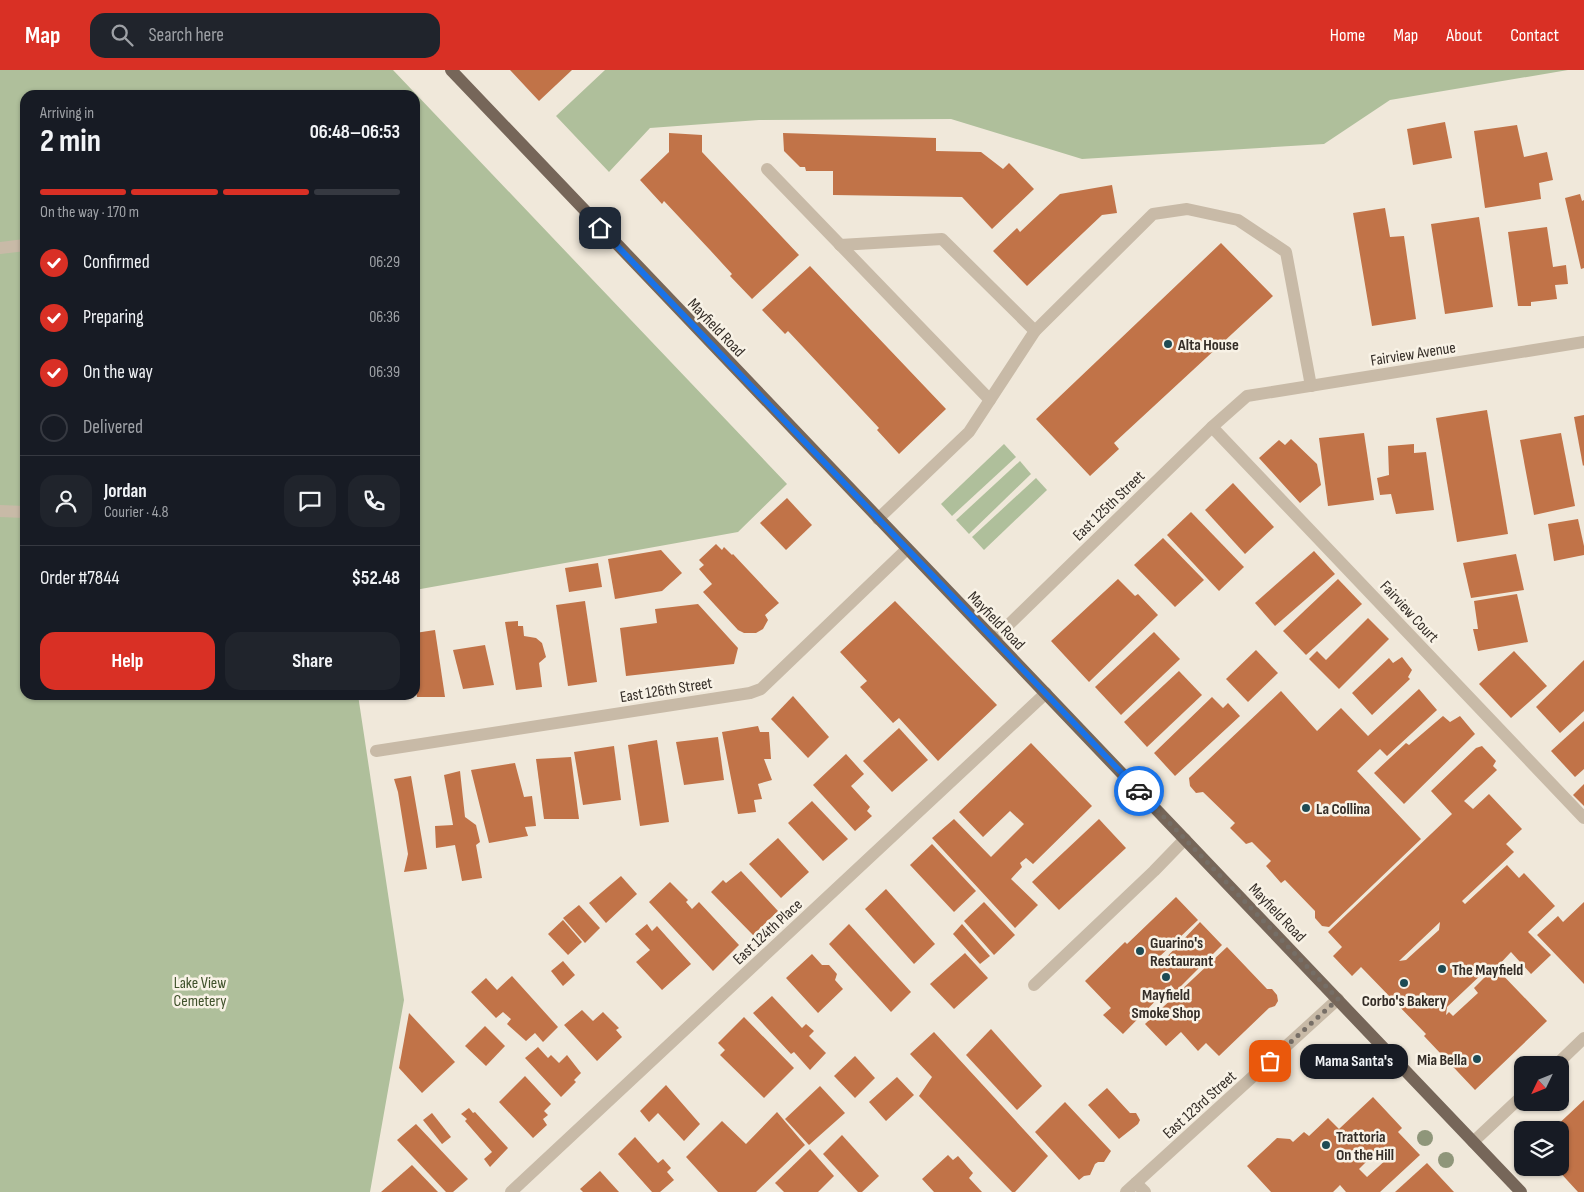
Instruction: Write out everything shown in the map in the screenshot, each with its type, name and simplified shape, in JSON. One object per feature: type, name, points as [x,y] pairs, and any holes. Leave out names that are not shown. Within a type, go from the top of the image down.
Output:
[{"type":"main road","name":"Mayfield Road","points":[[451,70],[1521,1192]]},
{"type":"street","points":[[768,168],[990,400]]},
{"type":"street","points":[[878,519],[969,432],[1035,331],[1153,214],[1187,209],[1238,220],[1286,252],[1311,386]]},
{"type":"street","points":[[840,244],[942,239],[1035,331]]},
{"type":"street","points":[[0,248],[20,246]]},
{"type":"street","name":"Fairview Avenue","points":[[1247,396],[1584,342]]},
{"type":"street","name":"East 125th Street","points":[[994,639],[1212,427],[1247,396]]},
{"type":"street","name":"Fairview Court","points":[[1212,427],[1584,818]]},
{"type":"street","points":[[0,511],[20,512]]},
{"type":"street","name":"East 126th Street","points":[[376,750],[750,693],[761,689],[907,549]]},
{"type":"street","name":"East 124th Place","points":[[511,1192],[1046,693]]},
{"type":"street","points":[[1034,985],[1154,872],[1185,839]]},
{"type":"street","name":"East 123rd Street","points":[[1126,1192],[1338,999]]},
{"type":"street","points":[[1565,1056],[1584,1038]]},
{"type":"street","points":[[1474,1142],[1514,1104]]},
{"type":"street","points":[[1136,1183],[1146,1192]]},
{"type":"green space","name":"Lake View Cemetery","points":[[0,70],[393,70],[412,90],[20,90],[20,700],[359,700],[404,1000],[370,1192],[0,1192]]},
{"type":"green space","points":[[605,70],[1568,70],[1390,100],[1324,144],[1082,159],[951,119],[759,120],[650,128],[609,172],[556,116]]},
{"type":"green space","name":"Lake View Cemetery","points":[[420,98],[787,484],[738,532],[420,589]]},
{"type":"green space","points":[[1004,444],[1016,457],[952,516],[941,504]]},
{"type":"green space","points":[[1020,461],[1031,474],[969,534],[956,520]]},
{"type":"green space","points":[[1036,478],[1047,490],[984,550],[972,537]]},
{"type":"building","points":[[510,70],[572,70],[539,101]]},
{"type":"building","points":[[1445,122],[1452,158],[1413,165],[1407,129]]},
{"type":"building","points":[[1517,125],[1524,157],[1547,152],[1553,180],[1539,183],[1541,199],[1485,208],[1474,131]]},
{"type":"building","points":[[669,133],[702,135],[702,152],[799,255],[752,299],[730,276],[732,274],[664,201],[662,204],[640,180],[669,152]]},
{"type":"building","points":[[783,133],[936,138],[936,151],[981,152],[1003,169],[1009,163],[1034,189],[992,229],[962,197],[833,195],[833,171],[806,171],[805,167],[800,167],[784,151]]},
{"type":"building","points":[[1112,185],[1117,213],[1102,215],[1027,286],[993,251],[1017,228],[1020,232],[1060,194]]},
{"type":"building","points":[[1580,194],[1582,201],[1584,200],[1584,268],[1581,269],[1565,198]]},
{"type":"building","points":[[1385,208],[1390,237],[1404,236],[1416,319],[1372,326],[1353,213]]},
{"type":"building","points":[[1479,217],[1493,307],[1445,314],[1431,224]]},
{"type":"building","points":[[1547,227],[1553,267],[1566,265],[1568,284],[1555,285],[1557,299],[1531,302],[1531,306],[1518,306],[1508,232]]},
{"type":"building","name":"Alta House","points":[[1221,243],[1273,296],[1114,443],[1119,449],[1090,476],[1036,419]]},
{"type":"building","points":[[810,266],[946,409],[899,454],[877,430],[879,428],[788,331],[785,334],[762,310]]},
{"type":"building","points":[[1487,410],[1508,534],[1457,542],[1436,418]]},
{"type":"building","points":[[1584,415],[1584,465],[1583,466],[1574,417]]},
{"type":"building","points":[[1364,433],[1374,500],[1328,506],[1319,438]]},
{"type":"building","points":[[1561,433],[1575,506],[1534,515],[1520,440]]},
{"type":"building","points":[[1291,439],[1317,464],[1321,485],[1300,503],[1259,458],[1279,440],[1285,445]]},
{"type":"building","points":[[1414,444],[1414,453],[1426,452],[1434,510],[1396,514],[1391,494],[1380,495],[1377,478],[1389,475],[1388,446]]},
{"type":"building","points":[[1233,483],[1274,527],[1245,554],[1205,510]]},
{"type":"building","points":[[787,498],[812,525],[786,550],[760,523]]},
{"type":"building","points":[[1191,512],[1244,567],[1219,591],[1167,535]]},
{"type":"building","points":[[1578,519],[1584,555],[1554,561],[1548,524]]},
{"type":"building","points":[[1163,538],[1204,580],[1175,607],[1134,565]]},
{"type":"building","points":[[716,544],[722,550],[724,547],[733,554],[779,603],[765,615],[768,620],[763,629],[756,633],[744,633],[738,630],[703,592],[712,584],[699,569],[704,565],[699,560]]},
{"type":"building","points":[[661,550],[682,573],[662,591],[615,599],[608,559]]},
{"type":"building","points":[[1314,551],[1335,574],[1275,626],[1255,603]]},
{"type":"building","points":[[1516,554],[1524,590],[1471,598],[1463,563]]},
{"type":"building","points":[[598,563],[602,587],[569,592],[565,568]]},
{"type":"building","points":[[1118,579],[1135,596],[1138,594],[1158,615],[1089,682],[1051,641]]},
{"type":"building","points":[[1338,579],[1362,604],[1306,655],[1283,631]]},
{"type":"building","points":[[1517,594],[1528,642],[1478,651],[1473,629],[1478,629],[1474,601]]},
{"type":"building","points":[[585,601],[597,682],[568,686],[556,605]]},
{"type":"building","points":[[895,601],[997,705],[938,761],[899,718],[893,723],[860,687],[867,681],[840,652]]},
{"type":"building","points":[[698,604],[738,648],[734,664],[626,676],[620,628],[657,623],[655,609]]},
{"type":"building","points":[[1368,618],[1389,639],[1339,689],[1309,659],[1317,651],[1326,660]]},
{"type":"building","points":[[518,621],[518,626],[523,626],[524,636],[536,638],[542,643],[546,657],[539,663],[542,687],[516,690],[505,622]]},
{"type":"building","points":[[435,630],[445,697],[420,697],[420,632]]},
{"type":"building","points":[[1154,632],[1180,659],[1121,715],[1095,687]]},
{"type":"building","points":[[485,645],[494,685],[463,689],[453,650]]},
{"type":"building","points":[[1256,650],[1278,673],[1248,702],[1226,679]]},
{"type":"building","points":[[1514,651],[1547,686],[1511,718],[1479,684]]},
{"type":"building","points":[[1402,657],[1412,670],[1408,677],[1410,679],[1372,715],[1352,693],[1389,658],[1393,663]]},
{"type":"building","points":[[1584,660],[1584,711],[1560,733],[1536,707]]},
{"type":"building","points":[[1179,671],[1202,695],[1147,747],[1124,722]]},
{"type":"building","name":"La Collina","points":[[1419,689],[1437,710],[1387,756],[1380,749],[1357,771],[1421,839],[1329,927],[1322,926],[1315,918],[1315,911],[1285,880],[1281,883],[1266,866],[1271,861],[1252,842],[1246,844],[1230,828],[1235,823],[1203,792],[1196,793],[1190,786],[1189,778],[1281,691],[1317,731],[1341,708],[1368,736]]},
{"type":"building","points":[[793,696],[829,737],[808,758],[771,719]]},
{"type":"building","points":[[1212,697],[1223,708],[1228,703],[1240,716],[1175,776],[1154,753]]},
{"type":"building","points":[[1443,716],[1450,722],[1460,716],[1475,734],[1404,804],[1374,773],[1406,743],[1409,745]]},
{"type":"building","points":[[1584,721],[1584,769],[1575,777],[1551,751]]},
{"type":"building","points":[[758,726],[760,732],[769,732],[771,759],[764,759],[772,780],[758,784],[762,799],[754,800],[756,812],[738,814],[722,732]]},
{"type":"building","points":[[899,728],[928,760],[892,792],[863,761]]},
{"type":"building","points":[[718,737],[724,780],[684,785],[676,742]]},
{"type":"building","points":[[657,740],[669,822],[640,826],[628,745]]},
{"type":"building","points":[[1031,743],[1092,806],[1033,864],[1026,858],[1020,863],[1022,867],[1011,879],[1038,905],[1015,928],[932,838],[954,819],[991,857],[1024,824],[1010,811],[983,837],[959,812]]},
{"type":"building","points":[[614,746],[621,800],[583,805],[574,752]]},
{"type":"building","points":[[1482,746],[1496,761],[1493,766],[1497,770],[1464,801],[1473,809],[1489,794],[1522,829],[1506,844],[1514,852],[1462,901],[1465,904],[1507,865],[1519,878],[1524,873],[1555,906],[1528,932],[1551,955],[1531,974],[1511,952],[1496,968],[1547,1021],[1475,1090],[1424,1036],[1426,1034],[1361,967],[1352,976],[1333,956],[1342,947],[1328,932],[1452,814],[1431,791],[1476,748]],"holes":[[[1440,922],[1439,930],[1406,960],[1399,961]],[[1491,971],[1474,988],[1478,993],[1453,1016],[1449,1012],[1446,1015],[1447,1007],[1484,972]]]},
{"type":"building","points":[[846,754],[864,774],[851,786],[870,807],[867,811],[872,816],[855,831],[813,785]]},
{"type":"building","points":[[571,757],[579,819],[544,819],[536,759]]},
{"type":"building","points":[[515,763],[524,797],[532,796],[536,826],[525,827],[528,836],[489,843],[471,770]]},
{"type":"building","points":[[460,771],[465,817],[476,825],[480,842],[476,845],[482,878],[462,881],[455,845],[436,848],[435,826],[453,825],[444,775]]},
{"type":"building","points":[[411,776],[427,869],[404,872],[408,854],[398,792],[394,779]]},
{"type":"building","points":[[1584,784],[1584,806],[1573,795]]},
{"type":"building","points":[[812,801],[848,839],[823,861],[788,823]]},
{"type":"building","points":[[1099,819],[1126,848],[1059,910],[1032,882]]},
{"type":"building","points":[[778,838],[809,872],[781,898],[749,864]]},
{"type":"building","points":[[932,844],[976,891],[954,912],[910,865]]},
{"type":"building","points":[[741,871],[778,911],[753,935],[711,892],[723,880],[726,883]]},
{"type":"building","points":[[621,876],[637,894],[606,923],[589,903]]},
{"type":"building","points":[[670,882],[688,900],[686,902],[692,909],[699,902],[739,945],[713,971],[649,902]]},
{"type":"building","points":[[886,889],[935,944],[914,964],[865,909]]},
{"type":"building","points":[[1176,897],[1198,920],[1158,958],[1162,962],[1200,922],[1222,945],[1176,991],[1171,985],[1123,1034],[1103,1015],[1111,1008],[1085,981],[1125,942],[1127,944]]},
{"type":"building","points":[[984,902],[1015,935],[994,955],[964,921]]},
{"type":"building","points":[[1584,902],[1584,984],[1537,935],[1558,916],[1563,922]]},
{"type":"building","points":[[579,905],[600,928],[585,943],[563,918]]},
{"type":"building","points":[[563,920],[582,942],[568,955],[548,934]]},
{"type":"building","points":[[647,924],[652,931],[657,926],[691,964],[662,990],[636,962],[650,950],[635,934]]},
{"type":"building","points":[[849,924],[911,992],[891,1012],[829,944]]},
{"type":"building","points":[[962,924],[990,956],[980,964],[953,934]]},
{"type":"building","points":[[1227,947],[1267,989],[1272,989],[1277,995],[1278,1001],[1275,1006],[1269,1008],[1219,1056],[1206,1043],[1198,1051],[1181,1032],[1166,1046],[1145,1024]]},
{"type":"building","points":[[965,953],[988,978],[954,1009],[930,984]]},
{"type":"building","points":[[812,954],[822,965],[829,965],[837,974],[835,980],[843,989],[818,1013],[786,978]]},
{"type":"building","points":[[563,961],[575,975],[563,986],[551,971]]},
{"type":"building","points":[[512,976],[558,1027],[543,1042],[535,1033],[526,1041],[507,1024],[511,1019],[503,1012],[496,1018],[471,992],[486,978],[497,990]]},
{"type":"building","points":[[772,996],[802,1028],[806,1024],[814,1031],[809,1036],[826,1053],[810,1070],[794,1052],[791,1054],[753,1013]]},
{"type":"building","points":[[582,1010],[593,1021],[603,1012],[619,1028],[616,1030],[622,1037],[597,1061],[564,1025]]},
{"type":"building","points":[[409,1013],[455,1062],[422,1093],[399,1068]]},
{"type":"building","points":[[744,1017],[794,1068],[764,1098],[720,1055],[725,1050],[718,1043]]},
{"type":"building","points":[[485,1026],[505,1046],[486,1066],[465,1046]]},
{"type":"building","points":[[991,1029],[1042,1086],[1017,1110],[966,1055]]},
{"type":"building","points":[[934,1032],[1048,1156],[1015,1192],[1012,1192],[919,1096],[932,1077],[910,1054]]},
{"type":"building","points":[[538,1047],[548,1058],[551,1055],[559,1063],[567,1055],[581,1073],[574,1080],[576,1082],[561,1097],[525,1058]]},
{"type":"building","points":[[855,1056],[875,1078],[855,1098],[834,1076]]},
{"type":"building","points":[[525,1076],[551,1104],[544,1111],[548,1115],[543,1119],[547,1125],[533,1138],[499,1102]]},
{"type":"building","points":[[897,1077],[914,1095],[886,1121],[869,1102]]},
{"type":"building","points":[[666,1085],[700,1124],[684,1141],[658,1113],[649,1122],[640,1111]]},
{"type":"building","points":[[820,1086],[845,1113],[809,1145],[785,1119]]},
{"type":"building","points":[[1107,1088],[1130,1113],[1136,1113],[1140,1120],[1138,1124],[1119,1139],[1088,1105]]},
{"type":"building","name":"Trattoria On the Hill","points":[[1373,1097],[1402,1128],[1398,1132],[1420,1155],[1380,1192],[1346,1192],[1340,1185],[1333,1192],[1271,1192],[1247,1166],[1277,1138],[1290,1139],[1293,1142],[1304,1132],[1309,1136],[1328,1118],[1339,1129]],"holes":[[[1379,1149],[1388,1158],[1367,1177],[1359,1169]]]},
{"type":"building","points":[[1584,1100],[1584,1192],[1578,1192],[1563,1176],[1569,1176],[1569,1121],[1562,1121]]},
{"type":"building","points":[[1065,1102],[1111,1151],[1104,1162],[1095,1164],[1090,1175],[1084,1176],[1079,1180],[1035,1132]]},
{"type":"building","points":[[469,1108],[473,1113],[475,1112],[508,1148],[490,1167],[484,1159],[492,1152],[461,1114]]},
{"type":"building","points":[[777,1112],[805,1145],[756,1192],[718,1192],[686,1157],[722,1121],[746,1144]]},
{"type":"building","points":[[432,1113],[451,1137],[442,1144],[423,1120]]},
{"type":"building","points":[[416,1124],[468,1179],[453,1192],[446,1192],[397,1140]]},
{"type":"building","points":[[842,1135],[879,1176],[862,1192],[858,1192],[823,1154]]},
{"type":"building","points":[[635,1137],[658,1163],[663,1159],[671,1168],[667,1172],[674,1180],[660,1192],[652,1192],[618,1154]]},
{"type":"building","points":[[810,1149],[834,1176],[818,1192],[784,1192],[775,1183]]},
{"type":"building","points":[[948,1155],[953,1160],[958,1156],[973,1173],[969,1178],[982,1192],[934,1192],[922,1179]]},
{"type":"building","points":[[1427,1163],[1454,1192],[1395,1192]]},
{"type":"building","points":[[412,1165],[438,1192],[381,1192]]},
{"type":"building","points":[[600,1171],[619,1192],[583,1192],[580,1189]]},
{"type":"way so far","points":[[1139,791],[1338,999],[1270,1061]]},
{"type":"place","name":"Alta House","points":[[1168,344]]},
{"type":"place","name":"La Collina","points":[[1306,808]]},
{"type":"place","name":"Guarino's Restaurant","points":[[1140,951]]},
{"type":"place","name":"The Mayfield","points":[[1442,969]]},
{"type":"place","name":"Mayfield Smoke Shop","points":[[1166,977]]},
{"type":"place","name":"Corbo's Bakery","points":[[1404,983]]},
{"type":"place","name":"Mia Bella","points":[[1477,1059]]},
{"type":"place","name":"Mama Santa's","points":[[1270,1061]]},
{"type":"place","name":"Trattoria On the Hill","points":[[1326,1145]]},
{"type":"route","points":[[600,228],[1139,791]]}]
